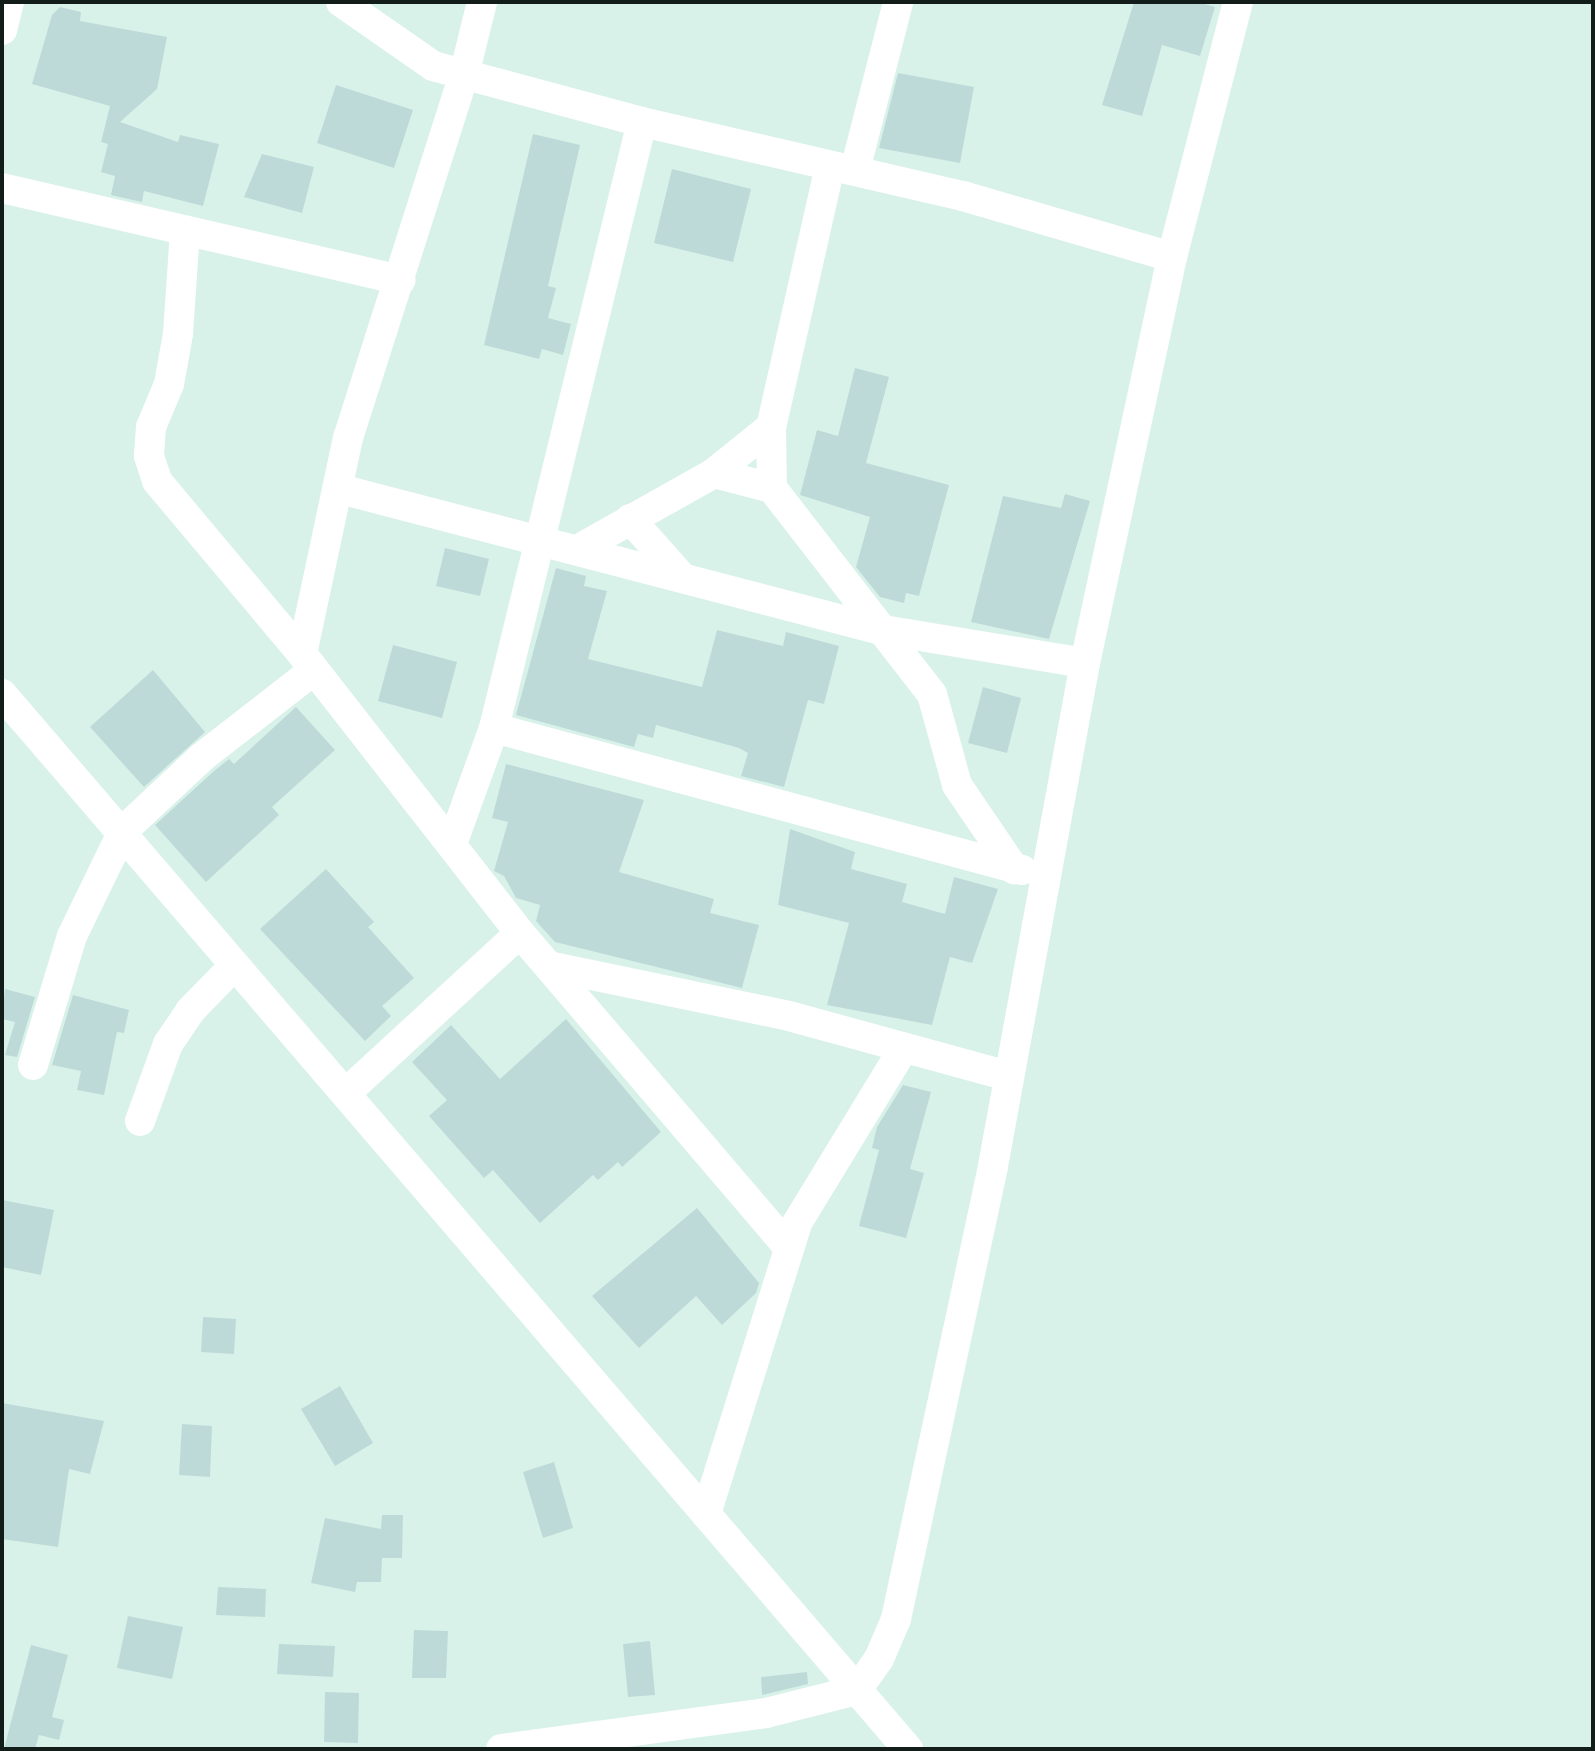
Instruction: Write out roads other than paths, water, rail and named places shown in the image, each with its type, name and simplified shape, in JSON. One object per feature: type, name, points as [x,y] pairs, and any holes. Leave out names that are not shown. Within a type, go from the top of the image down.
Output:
[{"type":"street","points":[[2,30],[9,2]]},
{"type":"street","points":[[341,2],[407,51],[464,75],[642,122],[963,196],[1172,257]]},
{"type":"street","points":[[33,1065],[72,936],[123,831],[308,662],[348,438],[401,280],[464,75],[482,2]]},
{"type":"street","points":[[898,2],[843,168],[771,427],[772,488],[877,629],[932,694],[957,785],[1014,869]]},
{"type":"street","points":[[501,1749],[669,1730],[857,1690],[879,1659],[896,1619],[1009,1076],[1085,663],[1172,257],[1238,2]]},
{"type":"street","points":[[452,844],[494,728],[642,122]]},
{"type":"street","points":[[2,188],[401,280]]},
{"type":"street","points":[[185,231],[178,334],[169,384],[151,427],[149,456],[157,481],[308,662],[520,933],[553,967],[788,1247]]},
{"type":"street","points":[[577,550],[714,473],[771,427]]},
{"type":"street","points":[[714,473],[772,488]]},
{"type":"street","points":[[340,489],[680,575],[877,629],[1085,663]]},
{"type":"street","points":[[630,519],[680,575]]},
{"type":"street","points":[[2,694],[123,831],[233,967],[347,1092],[908,1749]]},
{"type":"street","points":[[494,728],[1014,869],[1048,875]]},
{"type":"street","points":[[347,1092],[520,933]]},
{"type":"street","points":[[140,1121],[168,1044],[190,1011],[233,967]]},
{"type":"street","points":[[553,967],[789,1016],[1009,1076]]},
{"type":"street","points":[[706,1514],[788,1247],[814,1193],[904,1048]]}]
